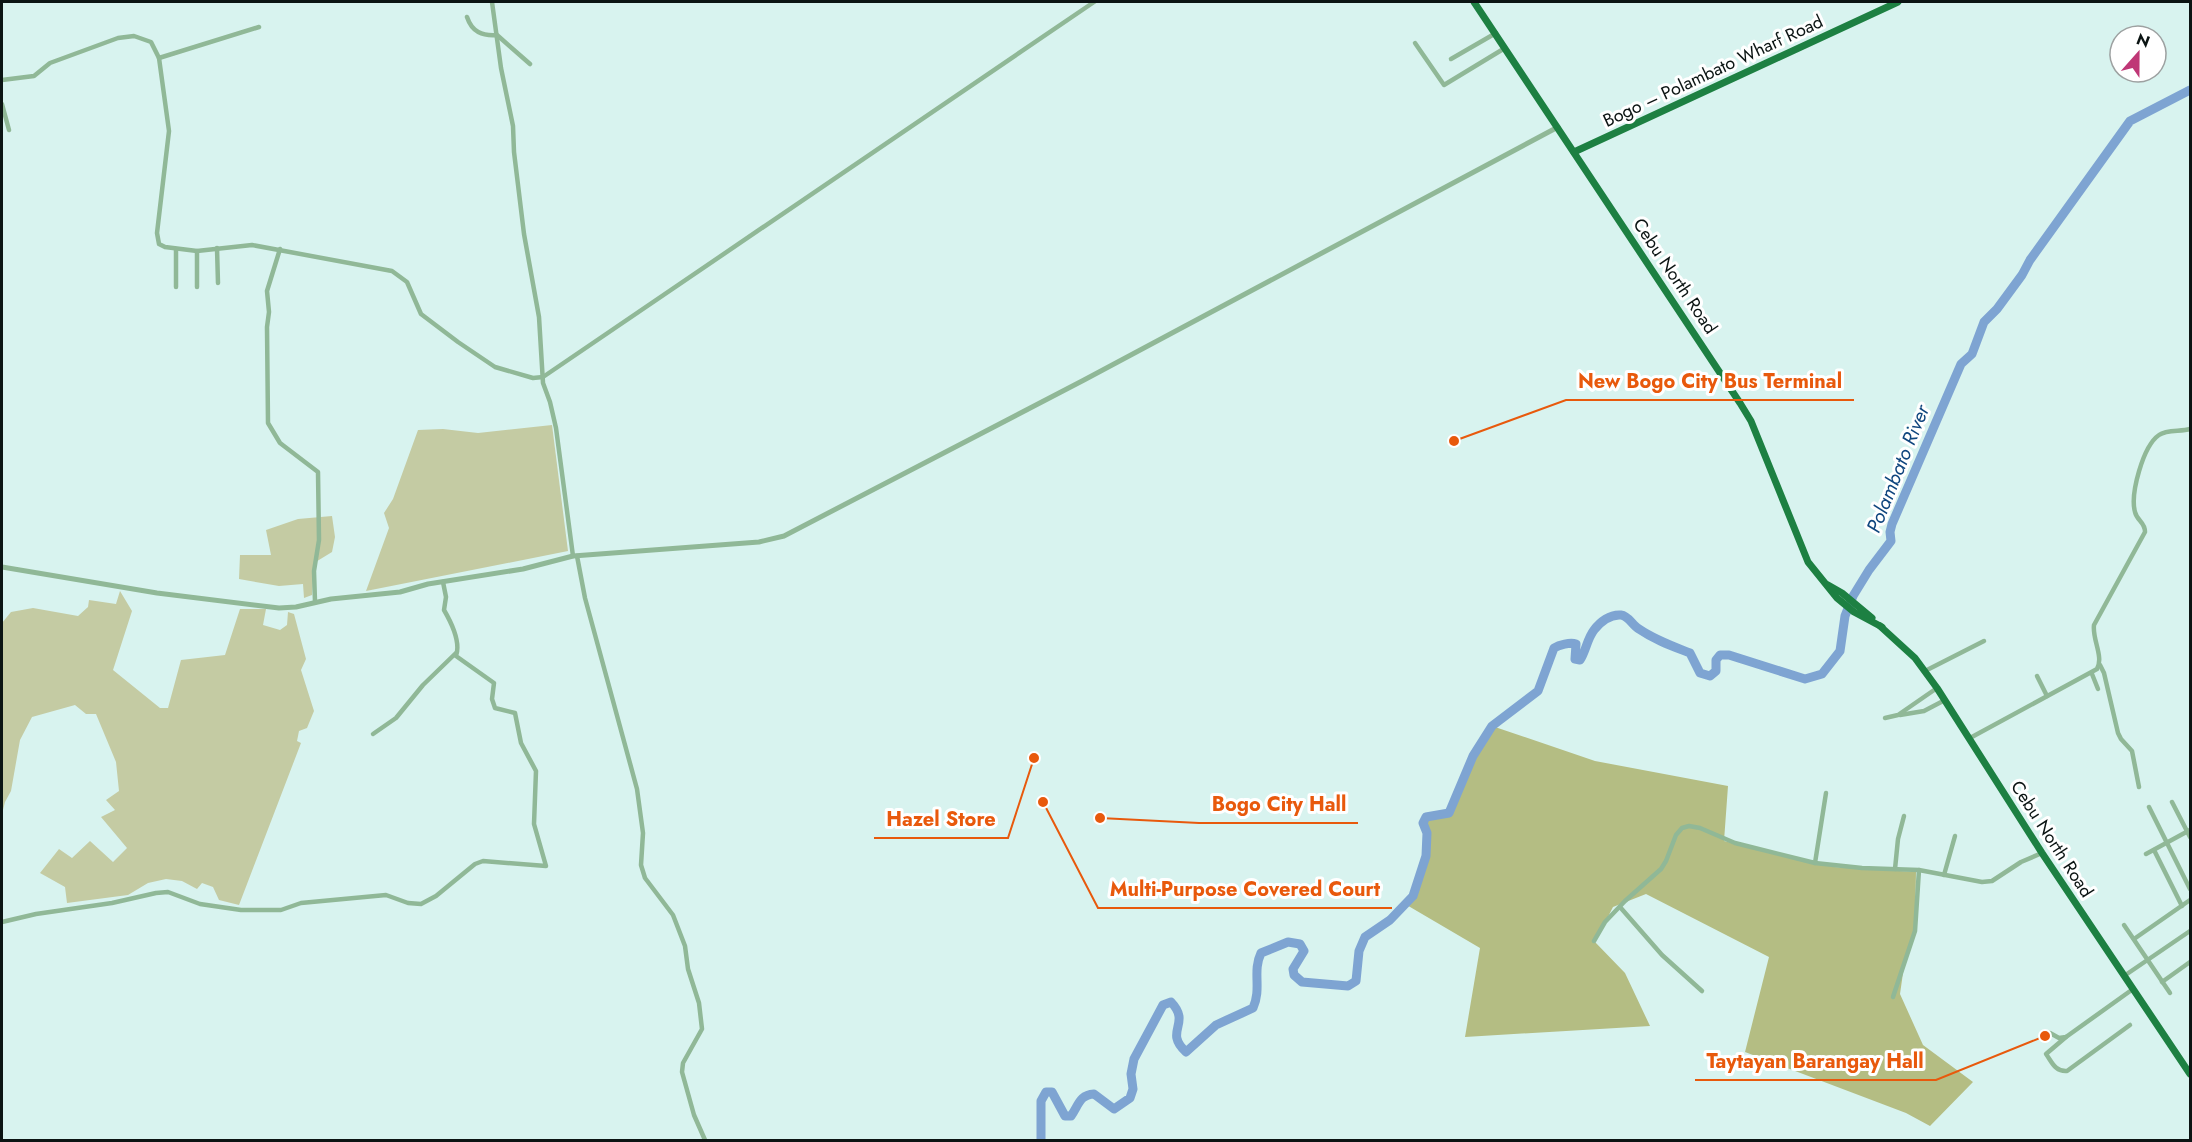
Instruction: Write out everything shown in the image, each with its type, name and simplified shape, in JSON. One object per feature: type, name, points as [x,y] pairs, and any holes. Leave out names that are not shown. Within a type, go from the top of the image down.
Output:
[{"type":"highway","name":"Cebu North Road","points":[[1474,2],[1725,377],[1751,421],[1802,549],[1814,571],[1840,596],[1882,627],[1915,658],[1925,671],[2042,853],[2190,1074]]},
{"type":"highway","name":"Bogo – Polambato Wharf Road","points":[[1574,152],[1898,2]]},
{"type":"street","points":[[492,2],[501,68],[513,126],[524,234],[540,317],[543,377],[556,428],[575,556],[637,789],[643,833],[642,865],[645,879],[673,915],[685,946],[688,969],[699,1004],[702,1029],[684,1063],[682,1072],[694,1115],[705,1140]]},
{"type":"street","points":[[2,80],[34,76],[50,63],[118,38],[134,36],[151,42],[159,58],[169,131],[157,232],[159,244],[165,247],[196,251],[252,245],[392,271],[407,282],[421,314],[495,367],[533,378],[543,377],[1094,2]]},
{"type":"street","points":[[468,17],[474,30],[488,35],[497,35],[530,64]]},
{"type":"street","points":[[159,58],[258,27]]},
{"type":"street","points":[[1451,59],[1496,33]]},
{"type":"street","points":[[1415,43],[1444,85],[1505,48]]},
{"type":"street","points":[[2,104],[9,130]]},
{"type":"street","points":[[2,567],[83,582],[279,608],[400,592],[428,584],[523,570],[575,556],[759,542],[794,532],[1558,127]]},
{"type":"street","points":[[266,247],[277,258]]},
{"type":"street","points":[[217,248],[218,283]]},
{"type":"street","points":[[176,249],[176,287]]},
{"type":"street","points":[[280,249],[267,291],[269,312],[267,327],[268,423],[280,443],[318,472],[319,540],[315,570],[315,602]]},
{"type":"street","points":[[196,251],[196,287]]},
{"type":"street","points":[[2139,787],[2132,752],[2118,733],[2093,636],[2094,625],[2145,531],[2144,524],[2134,510],[2138,475],[2144,454],[2150,442],[2159,434],[2190,429]]},
{"type":"street","points":[[2,922],[162,892],[180,895],[200,904],[241,910],[281,910],[301,903],[386,896],[408,903],[421,904],[436,896],[475,864],[483,861],[546,866],[534,824],[536,771],[521,743],[516,713],[495,708],[492,699],[494,683],[456,656],[458,650],[444,610],[446,597],[443,582]]},
{"type":"street","points":[[1925,671],[1984,641]]},
{"type":"street","points":[[373,734],[396,718],[423,685],[458,650]]},
{"type":"street","points":[[1970,738],[2092,674],[2100,665]]},
{"type":"street","points":[[2092,674],[2098,689]]},
{"type":"street","points":[[2037,676],[2047,696]]},
{"type":"street","points":[[1898,715],[1937,688]]},
{"type":"street","points":[[1885,718],[1924,711],[1945,700]]},
{"type":"street","points":[[1815,863],[1826,792]]},
{"type":"street","points":[[2146,854],[2190,833],[2172,802]]},
{"type":"street","points":[[2149,807],[2190,889]]},
{"type":"street","points":[[1895,869],[1898,838],[1904,816]]},
{"type":"street","points":[[1594,941],[1599,930],[1620,907],[1661,870],[1676,835],[1682,828],[1689,826],[1700,828],[1735,843],[1815,863],[1837,867],[1919,870],[1988,883],[2021,862],[2042,853]]},
{"type":"street","points":[[1944,875],[1955,836]]},
{"type":"street","points":[[2154,850],[2182,906]]},
{"type":"street","points":[[536,864],[541,855]]},
{"type":"street","points":[[1893,997],[1915,931],[1919,870]]},
{"type":"street","points":[[2134,939],[2190,900]]},
{"type":"street","points":[[1620,907],[1662,955],[1702,991]]},
{"type":"street","points":[[2124,925],[2170,993]]},
{"type":"street","points":[[2124,976],[2190,932]]},
{"type":"street","points":[[2163,981],[2190,962]]},
{"type":"street","points":[[2130,1025],[2067,1071],[2058,1071],[2046,1054],[2133,989]]},
{"type":"street","points":[[2050,1033],[2059,1038],[2066,1037]]},
{"type":"green space","points":[[552,425],[568,551],[366,591],[389,528],[384,513],[393,499],[418,430],[443,429],[478,433]]},
{"type":"green space","points":[[332,516],[335,537],[332,552],[314,563],[312,595],[304,598],[303,584],[279,586],[239,579],[240,555],[271,555],[266,530],[298,519]]},
{"type":"green space","points":[[120,591],[132,611],[113,670],[160,708],[168,708],[181,660],[225,655],[240,609],[266,609],[263,625],[280,630],[287,625],[288,612],[294,614],[306,659],[301,670],[314,711],[307,728],[299,731],[297,741],[301,743],[239,905],[219,900],[213,887],[202,883],[197,889],[182,881],[166,879],[148,883],[128,895],[67,903],[65,887],[40,873],[59,849],[72,858],[90,841],[113,862],[127,848],[101,817],[115,810],[106,800],[119,791],[116,762],[96,714],[86,714],[75,705],[32,717],[20,740],[11,791],[2,814],[2,623],[11,612],[33,608],[78,616],[88,607],[89,600],[116,604]]},
{"type":"green space","points":[[1492,726],[1595,761],[1728,786],[1724,841],[1834,867],[1916,872],[1915,926],[1905,959],[1900,994],[1923,1045],[1973,1082],[1930,1126],[1906,1113],[1745,1052],[1769,957],[1646,894],[1613,907],[1595,942],[1625,973],[1650,1026],[1465,1037],[1480,948],[1405,904],[1421,877],[1424,865],[1426,832],[1423,823],[1426,817],[1450,813],[1473,756]]},
{"type":"waterway","name":"Polambato River","points":[[1041,1140],[1041,1101],[1046,1092],[1052,1092],[1065,1116],[1071,1116],[1085,1096],[1094,1094],[1114,1109],[1130,1098],[1133,1089],[1131,1074],[1134,1059],[1163,1005],[1171,1002],[1177,1010],[1179,1016],[1177,1038],[1186,1052],[1216,1025],[1253,1008],[1256,1001],[1257,967],[1261,953],[1288,942],[1300,944],[1304,951],[1293,969],[1294,975],[1302,982],[1348,986],[1356,981],[1359,951],[1365,937],[1390,920],[1413,896],[1426,856],[1427,833],[1423,823],[1426,817],[1449,813],[1473,756],[1492,726],[1538,691],[1554,648],[1565,644],[1576,644],[1575,659],[1580,660],[1596,627],[1609,617],[1621,615],[1651,636],[1690,653],[1700,673],[1710,676],[1716,671],[1716,660],[1720,655],[1729,655],[1805,679],[1822,674],[1840,651],[1845,616],[1853,596],[1891,541],[1892,524],[1961,364],[1972,354],[1984,322],[1997,309],[2022,275],[2030,260],[2130,121],[2190,90]]},
{"type":"place","name":"New Bogo City Bus Terminal","points":[[1454,441]]},
{"type":"place","name":"Hazel Store","points":[[1034,758]]},
{"type":"place","name":"Multi-Purpose Covered Court","points":[[1043,802]]},
{"type":"place","name":"Bogo City Hall","points":[[1100,818]]},
{"type":"place","name":"Taytayan Barangay Hall","points":[[2045,1036]]}]
